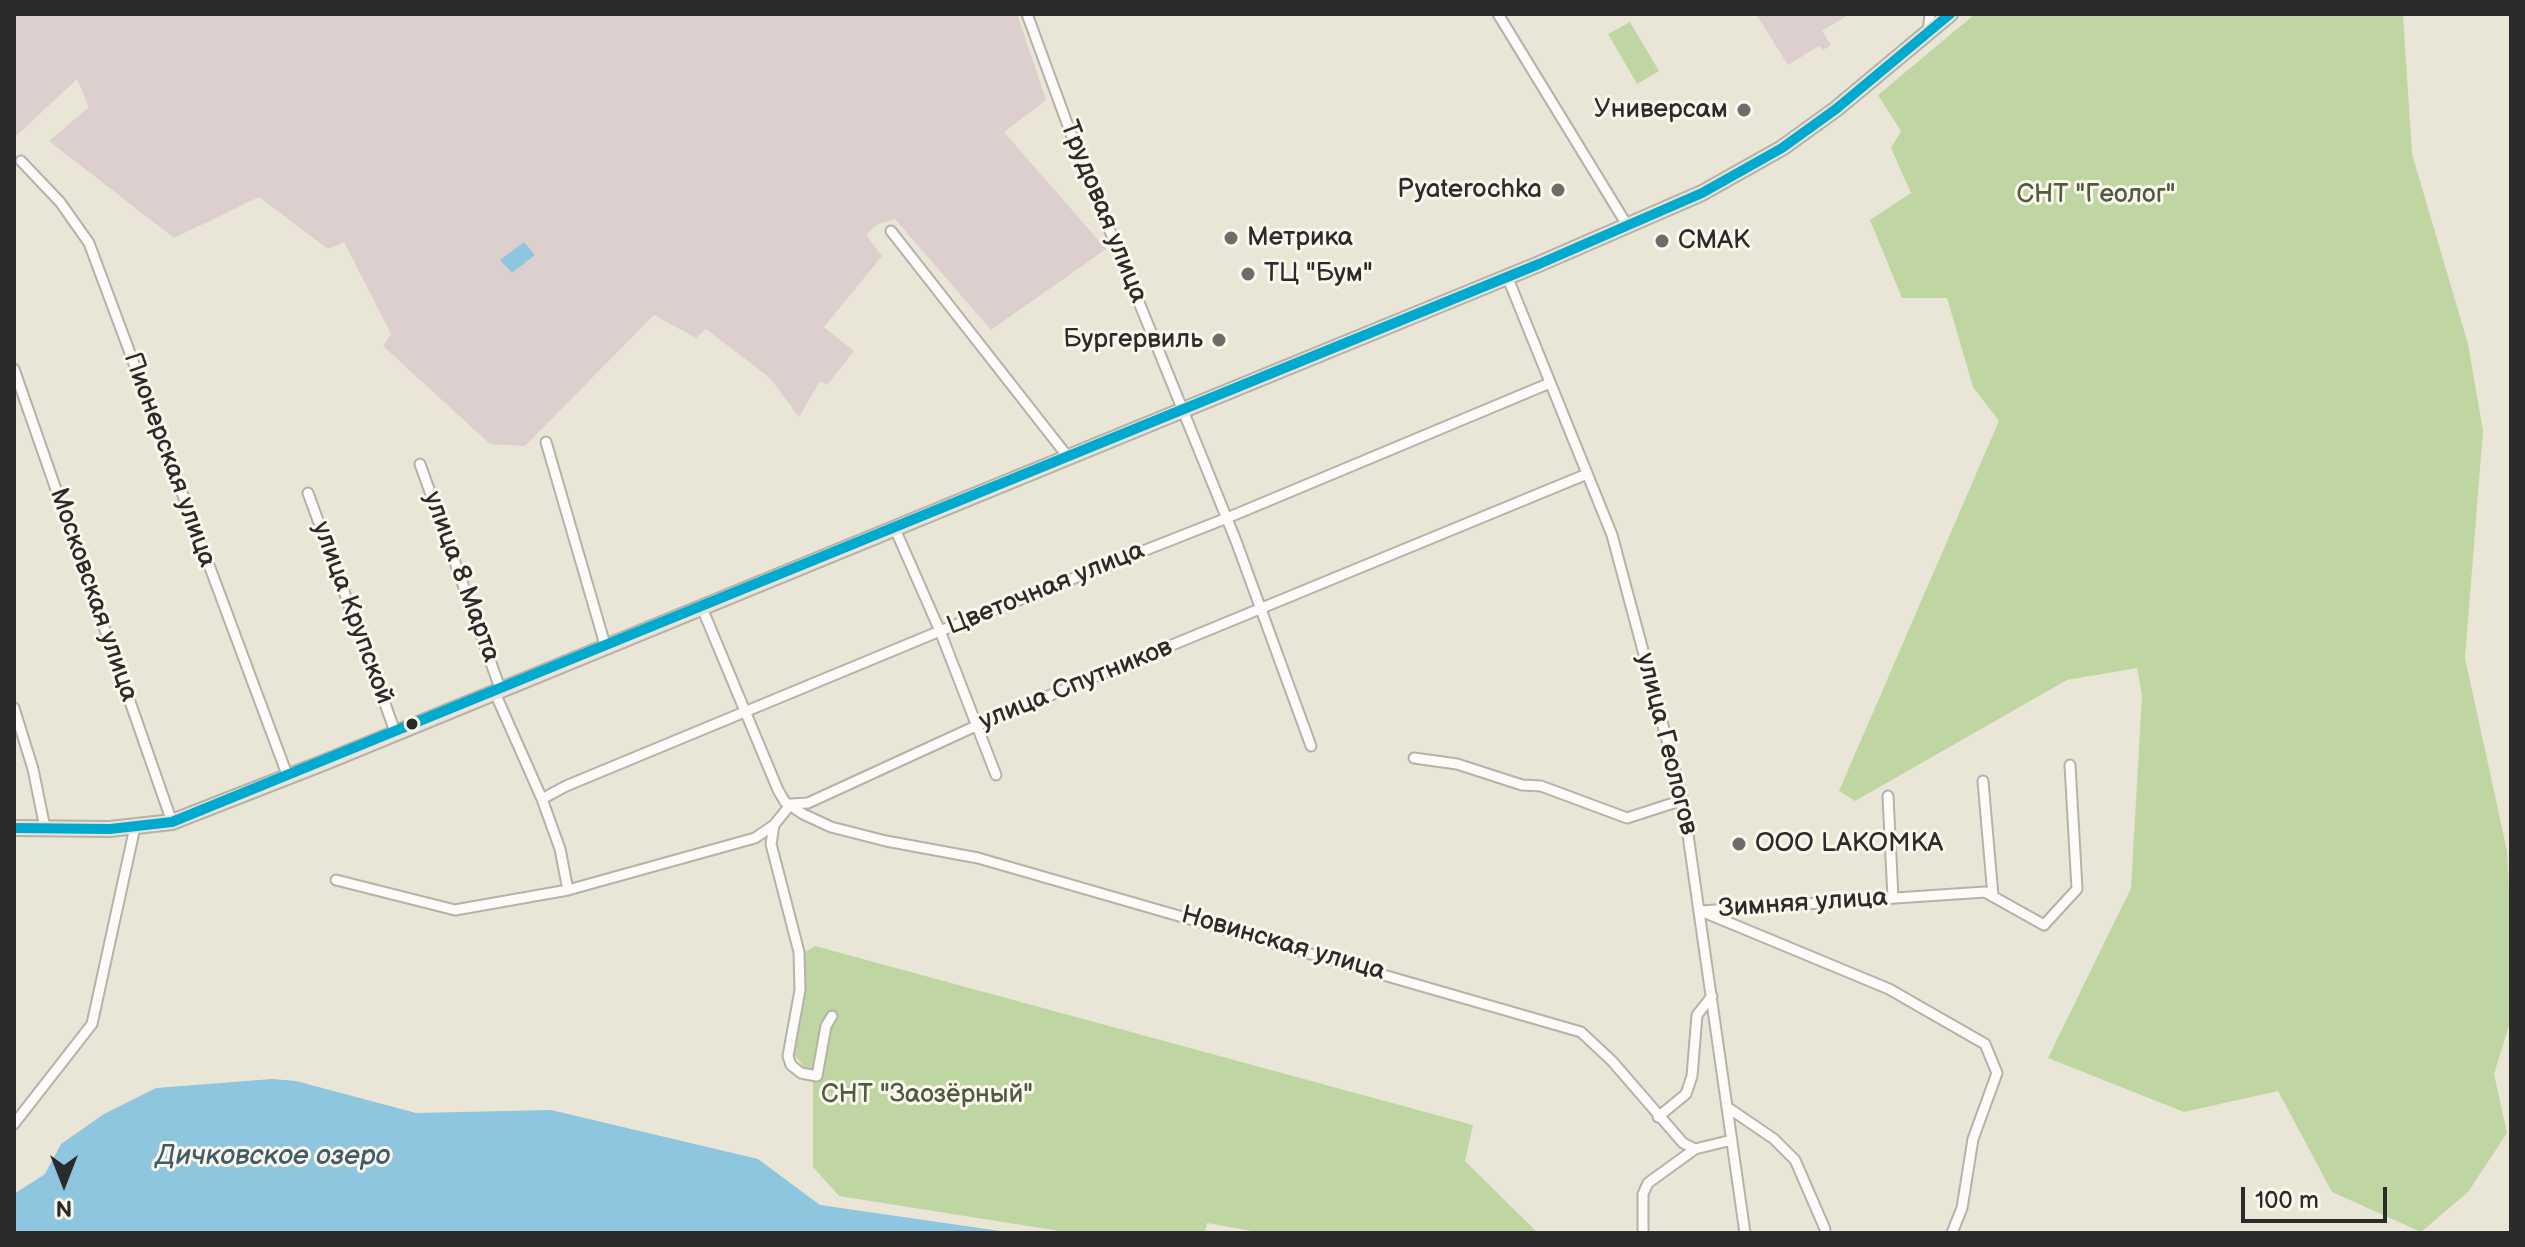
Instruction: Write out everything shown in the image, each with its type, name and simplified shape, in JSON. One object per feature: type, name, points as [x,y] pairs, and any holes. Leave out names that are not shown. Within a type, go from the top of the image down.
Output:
[{"type":"main road","points":[[14,828],[135,827],[172,822],[396,734],[1507,276],[1702,193],[1782,148],[1950,14]]},
{"type":"street","name":"Трудовая улица","points":[[1027,14],[1075,145],[1227,518],[1311,746]]},
{"type":"street","points":[[1498,14],[1627,225]]},
{"type":"street","points":[[1928,33],[1930,14]]},
{"type":"street","name":"Пионерская улица","points":[[21,161],[60,202],[89,243],[288,777]]},
{"type":"street","points":[[891,231],[1068,457]]},
{"type":"street","name":"улица Геологов","points":[[1507,276],[1612,535],[1683,800],[1745,1233]]},
{"type":"street","name":"Московская улица","points":[[14,369],[172,822]]},
{"type":"street","name":"Цветочная улица","points":[[542,799],[940,631],[1227,518],[1550,383]]},
{"type":"street","points":[[546,442],[606,648]]},
{"type":"street","name":"улица 8 Марта","points":[[420,464],[498,692],[560,849],[568,890]]},
{"type":"street","name":"улица Спутников","points":[[791,804],[808,803],[978,725],[1587,474]]},
{"type":"street","name":"улица Крупской","points":[[308,493],[396,734]]},
{"type":"street","points":[[895,529],[940,631],[996,775]]},
{"type":"street","points":[[336,880],[455,910],[568,890],[755,838],[774,825],[791,804],[785,802],[778,790],[702,608]]},
{"type":"street","points":[[14,708],[33,769],[45,828]]},
{"type":"street","points":[[1414,758],[1457,764],[1522,785],[1541,786],[1627,818],[1683,800]]},
{"type":"street","name":"Зимняя улица","points":[[1701,911],[1985,892],[2044,925],[2077,889],[2070,765]]},
{"type":"street","points":[[1983,781],[1993,896]]},
{"type":"street","points":[[1888,796],[1893,898]]},
{"type":"street","name":"Новинская улица","points":[[791,804],[803,814],[831,827],[978,858],[1581,1032],[1612,1061],[1676,1137],[1695,1149]]},
{"type":"street","points":[[774,825],[771,844],[799,952],[800,990],[788,1056],[791,1065],[801,1073],[817,1076],[826,1026],[832,1016]]},
{"type":"street","points":[[14,1124],[92,1024],[135,827]]},
{"type":"street","name":"Зимняя улица","points":[[1701,911],[1889,989],[1985,1044],[1997,1073],[1973,1139],[1962,1208],[1952,1233]]},
{"type":"street","points":[[1658,1117],[1686,1094],[1692,1076],[1697,1015],[1712,996]]},
{"type":"street","points":[[1727,1107],[1774,1139],[1795,1160],[1825,1229]]},
{"type":"street","points":[[1643,1233],[1643,1194],[1648,1183],[1695,1149],[1732,1140]]},
{"type":"shaded area","points":[[14,14],[1017,14],[1046,100],[1004,132],[1106,249],[991,330],[895,219],[878,224],[866,235],[882,256],[824,327],[854,351],[827,385],[820,381],[799,417],[770,378],[706,329],[696,338],[654,315],[525,446],[490,444],[383,346],[391,334],[344,242],[328,249],[259,197],[174,238],[49,141],[89,107],[77,79],[14,138]]},
{"type":"shaded area","points":[[1756,14],[1850,14],[1822,31],[1831,45],[1823,50],[1819,46],[1788,65]]},
{"type":"green space","name":"СНТ \"Геолог\"","points":[[1975,14],[2403,14],[2412,154],[2468,344],[2483,431],[2465,658],[2507,851],[2511,927],[2511,1019],[2494,1074],[2507,1133],[2468,1192],[2421,1232],[2332,1192],[2278,1091],[2184,1112],[2048,1058],[2131,888],[2142,695],[2137,668],[2067,680],[1855,801],[1839,791],[1999,421],[1973,387],[1947,298],[1902,298],[1870,220],[1911,193],[1891,148],[1901,131],[1878,95]]},
{"type":"green space","points":[[1630,22],[1659,71],[1637,84],[1608,34]]},
{"type":"green space","name":"СНТ \"Заозёрный\"","points":[[815,946],[1473,1125],[1465,1161],[1538,1233],[1263,1233],[1207,1223],[1205,1233],[1072,1233],[839,1196],[813,1167],[813,1079],[794,1054],[805,987],[805,952]]},
{"type":"water","points":[[524,242],[535,255],[512,273],[500,260]]},
{"type":"water","name":"Дичковское озеро","points":[[272,1079],[296,1081],[416,1113],[551,1110],[758,1159],[820,1205],[1014,1233],[14,1233],[14,1194],[45,1174],[61,1144],[104,1114],[156,1088]]},
{"type":"transit line","points":[[14,828],[110,829],[172,822],[1539,264],[1702,193],[1782,148],[1836,109],[1950,14]]},
{"type":"place","name":"Универсам","points":[[1744,110]]},
{"type":"place","name":"Pyaterochka","points":[[1558,190]]},
{"type":"place","name":"Метрика","points":[[1231,238]]},
{"type":"place","name":"СМАК","points":[[1662,241]]},
{"type":"place","name":"ТЦ \"Бум\"","points":[[1248,274]]},
{"type":"place","name":"Бургервиль","points":[[1219,340]]},
{"type":"place","name":"OOO LAKOMKA","points":[[1739,844]]}]
